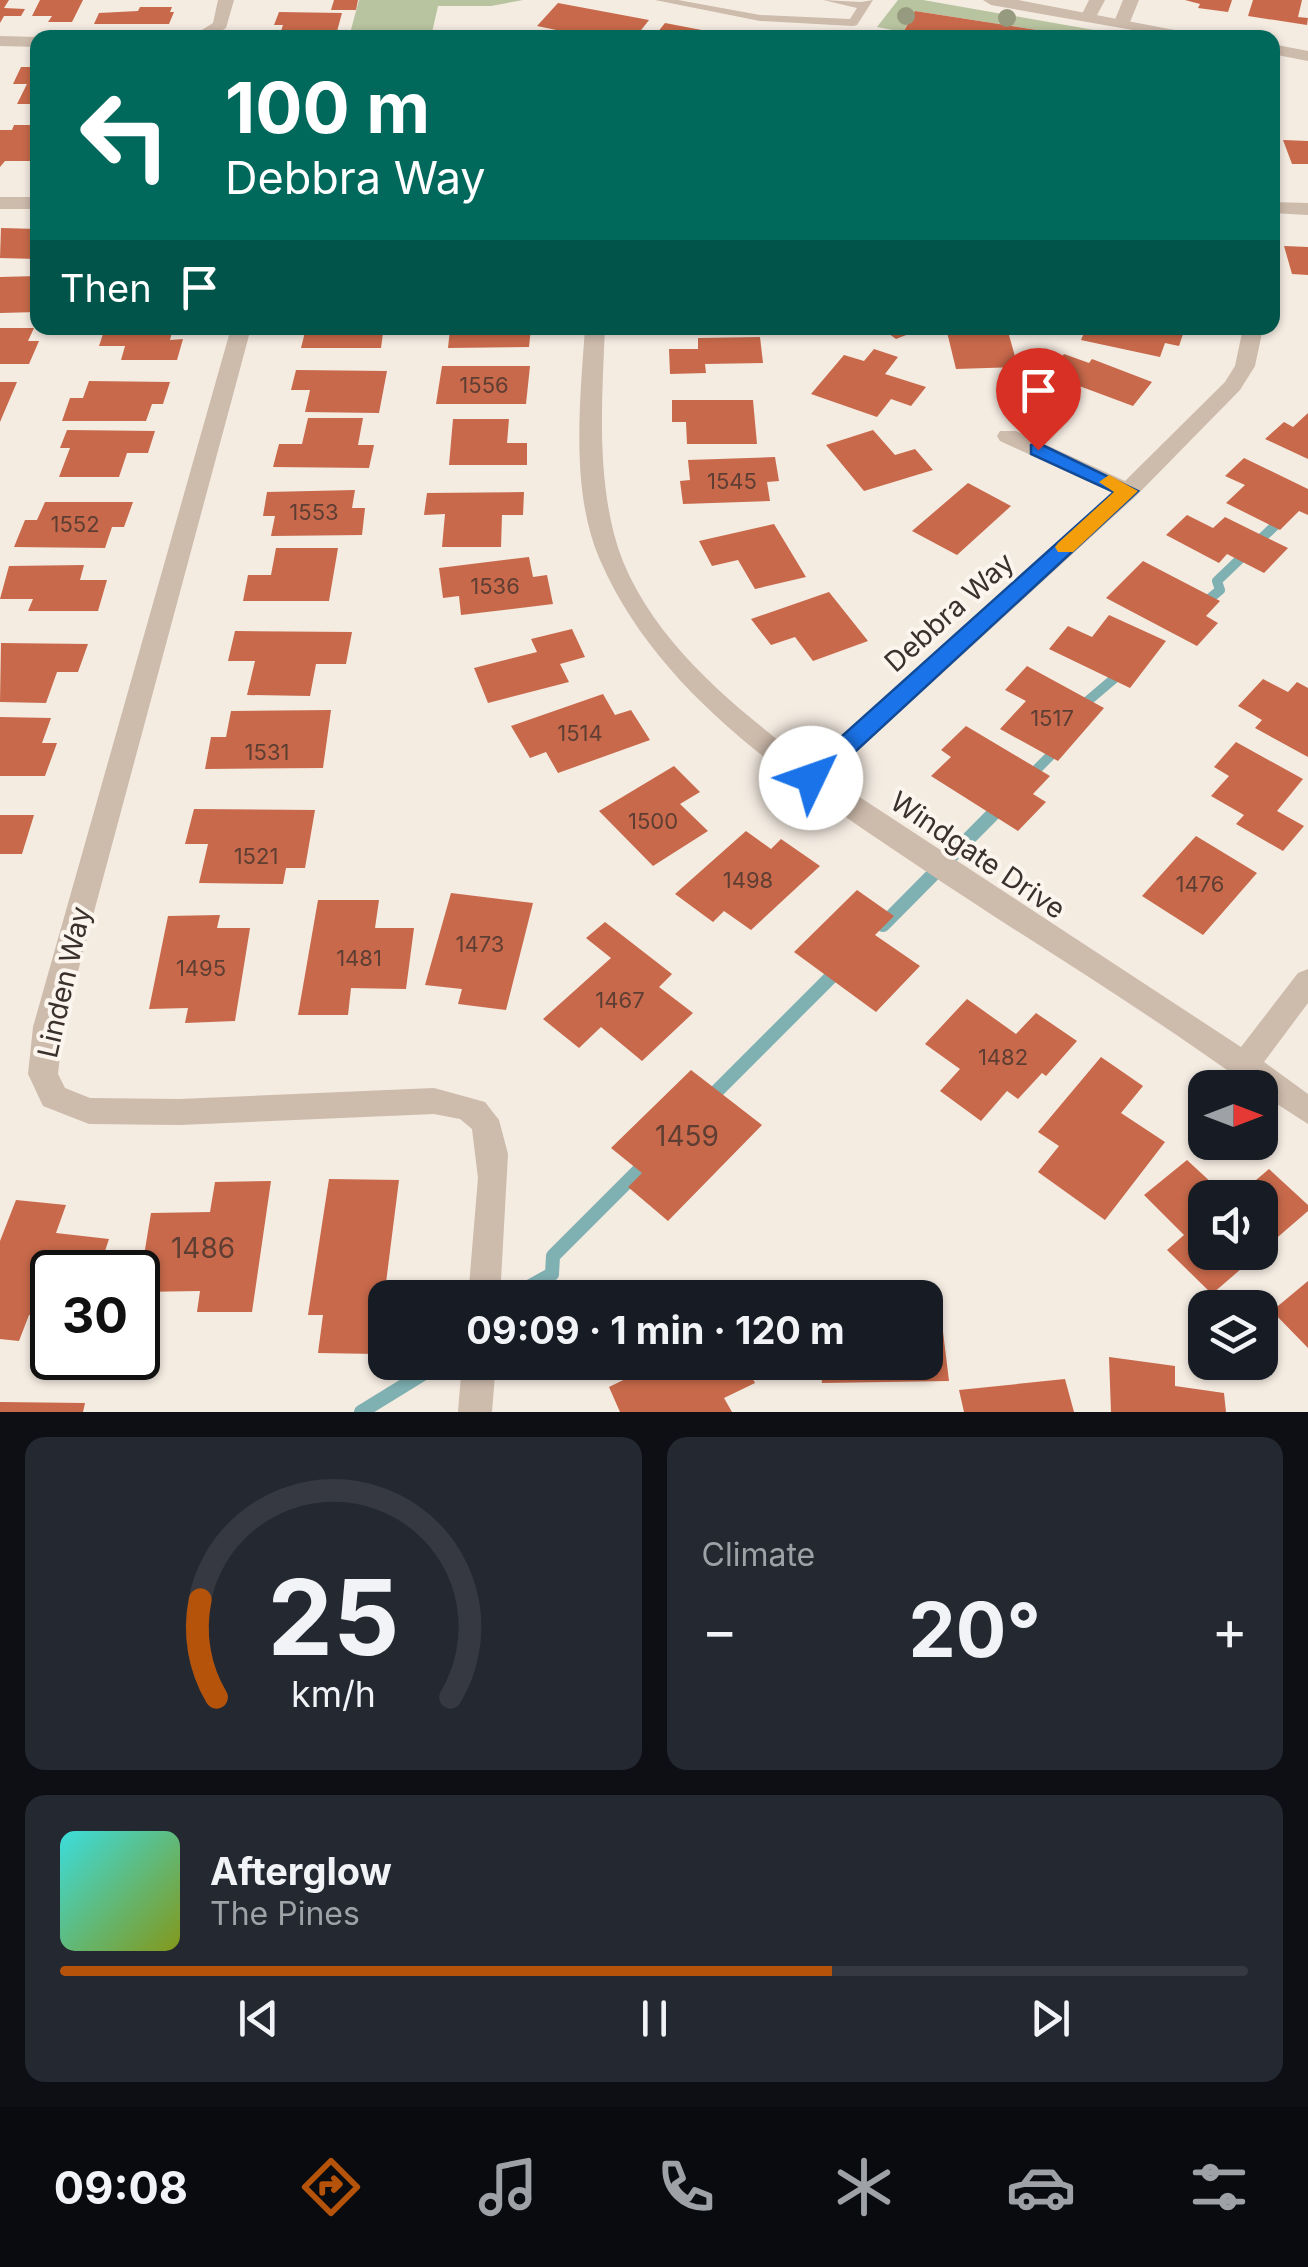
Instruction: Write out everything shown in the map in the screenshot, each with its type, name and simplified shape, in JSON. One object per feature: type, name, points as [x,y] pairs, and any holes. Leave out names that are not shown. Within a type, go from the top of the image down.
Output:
[{"type":"street","points":[[211,30],[220,25],[226,0]]},
{"type":"street","points":[[992,0],[1165,30]]},
{"type":"street","points":[[1089,16],[1097,0]]},
{"type":"street","points":[[1122,22],[1132,0]]},
{"type":"street","points":[[0,41],[30,42]]},
{"type":"street","points":[[1280,51],[1308,56]]},
{"type":"street","points":[[0,203],[30,203]]},
{"type":"street","points":[[1280,207],[1308,209]]},
{"type":"street","name":"Linden Way","points":[[239,335],[48,1026],[43,1074],[54,1097],[89,1111],[180,1112],[434,1102],[466,1107],[484,1120],[494,1154],[485,1280]]},
{"type":"street","name":"Windgate Drive","points":[[595,335],[595,493],[610,557],[643,618],[702,691],[749,734],[811,778],[994,904],[1245,1064],[1308,1111]]},
{"type":"street","name":"Debbra Way","points":[[811,778],[1128,491],[1233,386],[1244,366],[1252,335]]},
{"type":"street","points":[[1008,436],[1128,491]]},
{"type":"street","points":[[1245,1064],[1308,981]]},
{"type":"street","points":[[475,1412],[478,1380]]},
{"type":"lane","points":[[660,0],[760,18],[853,23],[866,3],[828,0]]},
{"type":"green space","points":[[359,0],[523,0],[491,6],[438,6],[433,30],[351,30]]},
{"type":"green space","points":[[898,0],[923,0],[1094,30],[1037,30],[915,11],[904,30],[877,27]]},
{"type":"building","points":[[0,0],[9,0],[4,8],[25,9],[21,16],[4,16],[0,23]]},
{"type":"building","points":[[40,0],[83,0],[72,22],[48,22],[52,16],[32,16]]},
{"type":"building","points":[[334,0],[358,0],[356,10],[331,10]]},
{"type":"building","points":[[1185,0],[1232,0],[1228,12],[1198,8],[1200,4]]},
{"type":"building","points":[[1253,0],[1302,0],[1298,17],[1308,18],[1307,25],[1248,16]]},
{"type":"building","points":[[558,3],[649,20],[641,30],[556,30],[537,26]]},
{"type":"building","points":[[140,7],[172,7],[170,12],[174,12],[169,24],[94,24],[99,13],[138,11]]},
{"type":"building","points":[[915,11],[1037,30],[904,30]]},
{"type":"building","points":[[279,12],[342,13],[337,30],[281,30],[283,25],[274,25]]},
{"type":"building","points":[[665,23],[702,30],[659,30]]},
{"type":"building","points":[[21,67],[30,67],[30,104],[17,104],[27,84],[13,84]]},
{"type":"building","points":[[14,125],[30,125],[30,161],[5,161],[0,167],[0,130],[12,130]]},
{"type":"building","points":[[1283,140],[1308,141],[1308,164],[1292,164]]},
{"type":"building","points":[[1,228],[30,229],[30,259],[0,258]]},
{"type":"building","points":[[1284,246],[1308,247],[1308,275],[1292,274]]},
{"type":"building","points":[[30,276],[30,312],[0,313],[0,277]]},
{"type":"building","points":[[0,328],[30,328],[28,341],[39,341],[29,364],[0,364]]},
{"type":"building","points":[[103,335],[171,335],[170,340],[183,339],[177,360],[121,360],[125,346],[99,346]]},
{"type":"building","points":[[304,335],[383,335],[381,348],[301,348]]},
{"type":"building","points":[[449,335],[530,335],[529,347],[448,348]]},
{"type":"building","points":[[948,335],[1009,335],[1018,367],[956,369]]},
{"type":"building","points":[[1083,335],[1183,335],[1179,346],[1165,343],[1160,357],[1081,340]]},
{"type":"building","points":[[760,337],[763,363],[705,364],[706,373],[670,374],[669,349],[698,349],[698,338]]},
{"type":"building","points":[[874,349],[898,357],[885,374],[926,387],[911,406],[891,399],[877,417],[811,394],[844,355],[864,361]]},
{"type":"building","points":[[1064,354],[1089,363],[1092,359],[1152,382],[1133,406],[1047,374]]},
{"type":"building","points":[[442,366],[530,366],[526,404],[436,404]]},
{"type":"building","points":[[296,370],[387,371],[379,413],[305,412],[310,390],[291,390]]},
{"type":"building","points":[[89,381],[170,382],[163,404],[152,404],[146,421],[62,421],[70,398],[83,398]]},
{"type":"building","points":[[0,382],[17,382],[0,422]]},
{"type":"building","points":[[672,400],[753,400],[757,444],[687,444],[686,422],[672,422]]},
{"type":"building","points":[[1308,413],[1308,459],[1265,439],[1284,422],[1293,427]]},
{"type":"building","points":[[308,418],[363,418],[358,445],[374,445],[369,468],[273,467],[279,444],[302,444]]},
{"type":"building","points":[[453,419],[509,419],[507,443],[527,443],[527,465],[449,465]]},
{"type":"building","points":[[67,430],[155,431],[148,453],[127,453],[119,477],[59,477],[70,448],[60,448]]},
{"type":"building","points":[[873,430],[895,455],[915,449],[933,470],[864,491],[826,445]]},
{"type":"building","points":[[775,457],[779,481],[767,482],[770,501],[683,504],[680,481],[690,480],[688,460]]},
{"type":"building","points":[[1244,458],[1308,489],[1308,515],[1299,511],[1280,530],[1226,503],[1245,485],[1225,476]]},
{"type":"building","points":[[968,483],[1011,506],[957,555],[912,531]]},
{"type":"building","points":[[355,490],[352,508],[365,508],[362,535],[271,536],[275,516],[263,516],[267,492]]},
{"type":"building","points":[[524,492],[523,515],[502,515],[501,547],[442,547],[445,514],[424,515],[427,493]]},
{"type":"building","points":[[45,502],[133,502],[124,527],[112,527],[105,548],[14,547],[25,520],[37,520]]},
{"type":"building","points":[[1187,515],[1213,528],[1225,517],[1288,548],[1264,573],[1227,554],[1219,563],[1166,535]]},
{"type":"building","points":[[774,524],[806,577],[755,589],[738,560],[712,566],[699,541]]},
{"type":"building","points":[[276,548],[338,548],[329,601],[243,601],[248,575],[271,575]]},
{"type":"building","points":[[529,557],[533,577],[547,575],[553,604],[461,615],[459,596],[443,598],[439,568]]},
{"type":"building","points":[[1143,561],[1220,601],[1206,616],[1218,623],[1197,646],[1106,598]]},
{"type":"building","points":[[84,565],[80,580],[107,580],[98,611],[28,611],[33,599],[0,599],[9,566]]},
{"type":"building","points":[[829,592],[868,641],[813,661],[795,637],[771,645],[751,619]]},
{"type":"building","points":[[1109,615],[1166,641],[1130,688],[1049,649],[1068,626],[1092,637]]},
{"type":"building","points":[[572,629],[585,657],[560,664],[569,682],[488,703],[474,668],[537,652],[531,639]]},
{"type":"building","points":[[235,631],[352,632],[346,664],[316,664],[310,696],[247,695],[255,661],[228,661]]},
{"type":"building","points":[[1,643],[88,644],[78,672],[57,672],[46,703],[0,702]]},
{"type":"building","points":[[1027,666],[1104,708],[1058,761],[1000,729],[1026,701],[1005,690]]},
{"type":"building","points":[[1263,679],[1288,692],[1297,682],[1308,688],[1308,757],[1255,728],[1262,720],[1238,706]]},
{"type":"building","points":[[603,694],[615,715],[631,710],[650,740],[558,773],[546,752],[530,758],[511,726]]},
{"type":"building","points":[[331,710],[323,768],[205,769],[211,737],[226,737],[231,711]]},
{"type":"building","points":[[0,717],[51,718],[42,743],[57,743],[45,776],[0,776]]},
{"type":"building","points":[[966,726],[1050,776],[1033,794],[1046,802],[1018,831],[931,776],[951,757],[941,750]]},
{"type":"building","points":[[1236,742],[1303,779],[1277,811],[1304,826],[1283,851],[1236,824],[1244,815],[1211,796],[1229,776],[1214,767]]},
{"type":"building","points":[[674,766],[700,792],[680,804],[708,831],[653,866],[599,811]]},
{"type":"building","points":[[194,809],[315,810],[305,868],[286,868],[283,884],[199,883],[208,844],[185,844]]},
{"type":"building","points":[[0,815],[34,815],[22,854],[0,854]]},
{"type":"building","points":[[746,831],[771,849],[781,839],[820,866],[751,930],[724,911],[713,922],[675,894]]},
{"type":"building","points":[[1196,836],[1257,873],[1203,935],[1142,896]]},
{"type":"building","points":[[857,890],[894,916],[875,935],[920,966],[876,1012],[794,952]]},
{"type":"building","points":[[451,893],[533,903],[506,1010],[458,1004],[462,989],[425,985]]},
{"type":"building","points":[[318,900],[379,900],[375,928],[414,928],[406,989],[351,988],[348,1015],[298,1015]]},
{"type":"building","points":[[220,915],[217,928],[250,928],[235,1021],[185,1023],[188,1008],[149,1009],[168,916]]},
{"type":"building","points":[[605,922],[672,974],[659,987],[693,1013],[642,1061],[601,1027],[579,1048],[543,1019],[611,958],[586,938]]},
{"type":"building","points":[[967,999],[1016,1034],[1036,1013],[1077,1041],[1046,1076],[1042,1073],[1018,1099],[1007,1091],[981,1121],[940,1091],[960,1069],[925,1044]]},
{"type":"building","points":[[1101,1057],[1143,1086],[1121,1113],[1165,1142],[1105,1220],[1038,1172],[1059,1146],[1038,1132]]},
{"type":"building","points":[[691,1070],[762,1125],[668,1221],[628,1187],[642,1173],[611,1148]]},
{"type":"building","points":[[1187,1160],[1209,1180],[1188,1180],[1188,1270],[1240,1270],[1217,1290],[1208,1290],[1167,1250],[1184,1235],[1144,1195]]},
{"type":"building","points":[[1269,1169],[1308,1205],[1308,1211],[1278,1237],[1278,1180],[1256,1180]]},
{"type":"building","points":[[329,1179],[399,1180],[386,1280],[368,1280],[368,1354],[318,1353],[323,1315],[308,1315]]},
{"type":"building","points":[[271,1181],[252,1312],[197,1312],[200,1291],[160,1292],[160,1250],[145,1250],[151,1213],[210,1212],[215,1182]]},
{"type":"building","points":[[16,1200],[66,1205],[56,1233],[109,1239],[105,1250],[30,1250],[30,1315],[19,1341],[0,1339],[0,1241]]},
{"type":"building","points":[[1308,1281],[1308,1348],[1278,1317],[1278,1306]]},
{"type":"building","points":[[943,1332],[949,1381],[822,1380],[943,1380]]},
{"type":"building","points":[[1109,1357],[1175,1366],[1175,1386],[1224,1393],[1226,1412],[1111,1412]]},
{"type":"building","points":[[1065,1379],[1074,1412],[964,1412],[959,1390]]},
{"type":"building","points":[[623,1380],[755,1383],[724,1398],[732,1412],[620,1412],[609,1387]]},
{"type":"building","points":[[0,1402],[85,1403],[83,1412],[0,1412]]},
{"type":"waterway","points":[[1202,605],[1220,590],[1217,581],[1285,516]]},
{"type":"waterway","points":[[1084,709],[1083,705],[1123,671]]},
{"type":"waterway","points":[[1027,779],[1060,746]]},
{"type":"waterway","points":[[994,813],[1000,807]]},
{"type":"waterway","points":[[883,925],[994,813]]},
{"type":"waterway","points":[[710,1098],[838,970]]},
{"type":"waterway","points":[[541,1280],[552,1274],[553,1256],[648,1161]]},
{"type":"waterway","points":[[361,1412],[413,1380]]},
{"type":"slow traffic","points":[[1065,547],[1128,491],[1109,482]]},
{"type":"route","points":[[811,778],[1128,491],[1038,450]]}]
